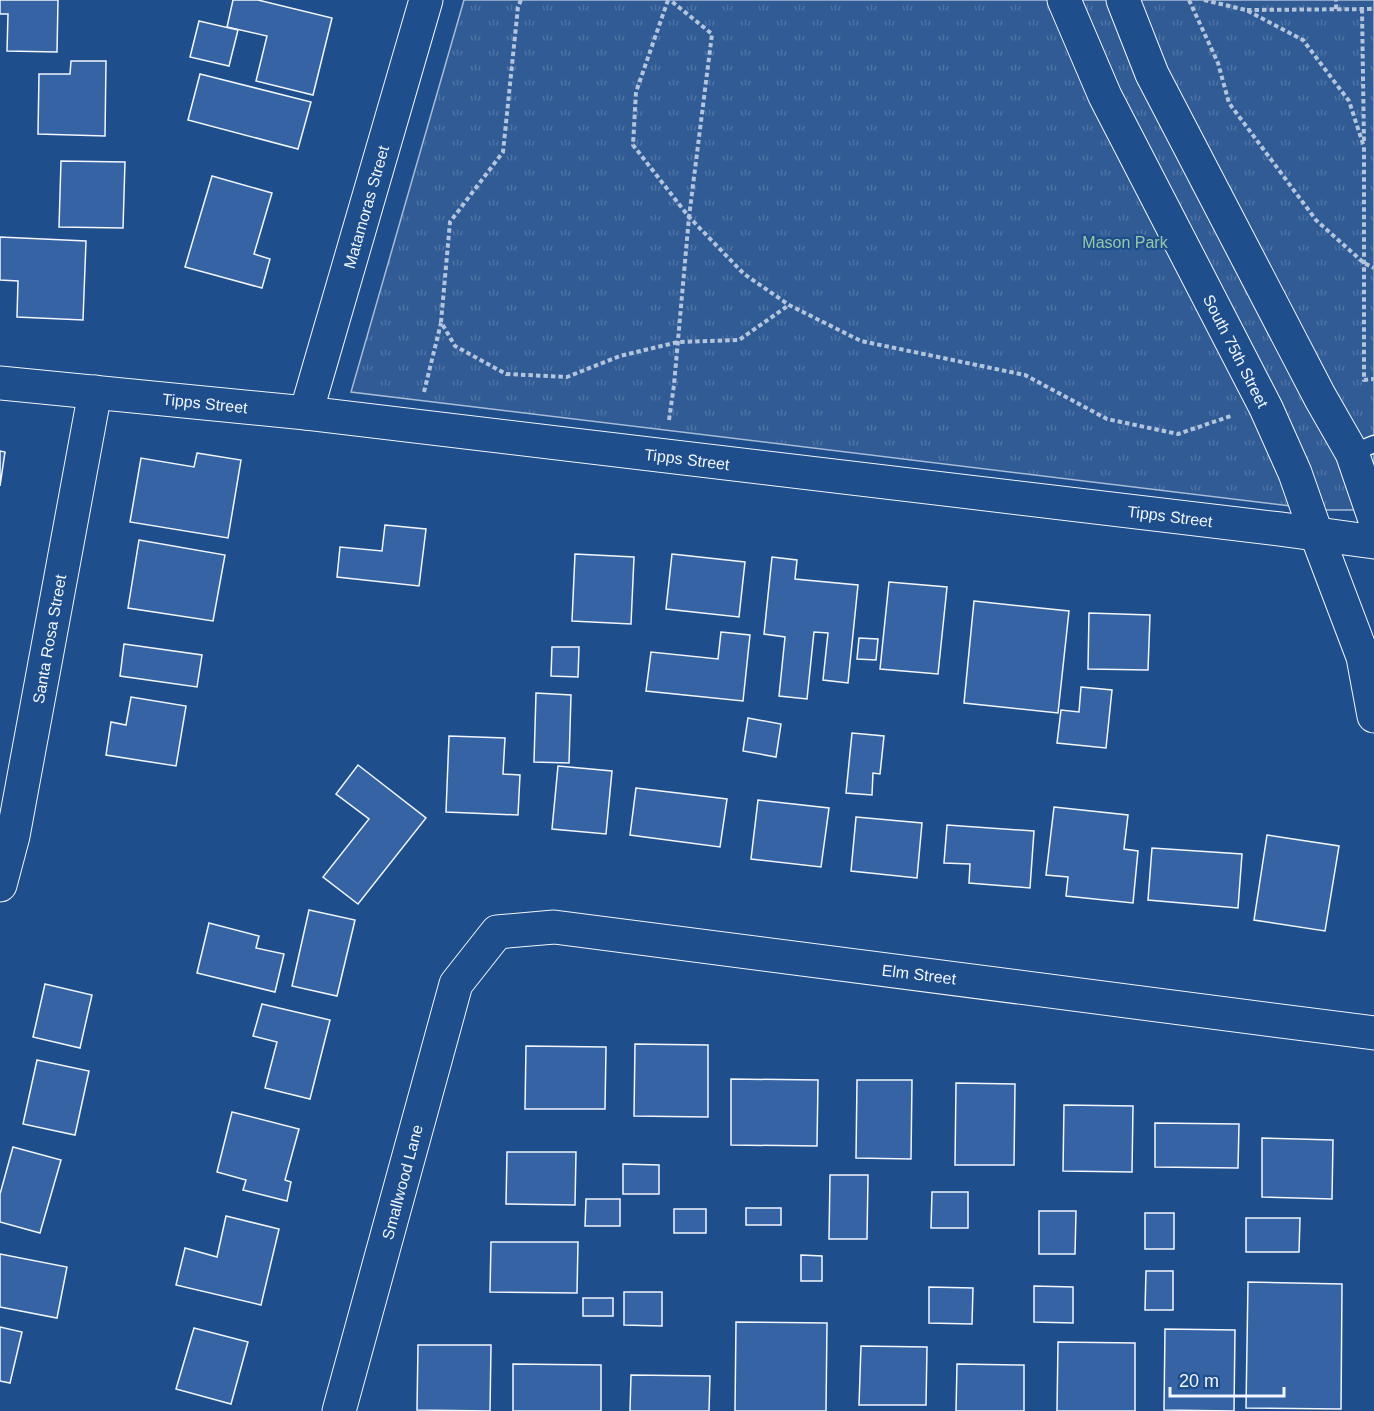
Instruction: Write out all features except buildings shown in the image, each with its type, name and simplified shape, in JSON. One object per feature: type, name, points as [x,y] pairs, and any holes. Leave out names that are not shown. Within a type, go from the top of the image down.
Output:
[{"type":"street","name":"Matamoras Street","points":[[306,413],[426,0]]},
{"type":"street","name":"South 75th Street","points":[[1064,0],[1105,96],[1266,408],[1295,473],[1363,657],[1374,716]]},
{"type":"street","points":[[1123,0],[1152,74],[1314,386],[1363,448],[1374,517]]},
{"type":"street","name":"Tipps Street","points":[[0,383],[403,424],[1316,533],[1374,542]]},
{"type":"street","name":"Santa Rosa Street","points":[[0,885],[13,836],[95,392]]},
{"type":"street","name":"Elm Street","points":[[476,959],[497,932],[554,927],[1374,1033]]},
{"type":"street","name":"Smallwood Lane","points":[[339,1411],[456,984],[476,959]]},
{"type":"path","points":[[403,424],[424,392],[441,322],[450,222],[503,153],[518,7],[521,0]]},
{"type":"path","points":[[664,456],[674,385],[689,217],[712,33],[669,0],[636,92],[633,145],[689,217],[744,274],[789,305],[861,341],[1025,375],[1107,419],[1178,434],[1228,416],[1266,408]]},
{"type":"path","points":[[1189,0],[1218,63],[1229,103],[1316,220],[1364,263],[1374,268]]},
{"type":"path","points":[[1204,0],[1246,10],[1304,40],[1349,101],[1364,147]]},
{"type":"path","points":[[1336,0],[1336,9]]},
{"type":"path","points":[[1362,9],[1364,380],[1374,379]]},
{"type":"path","points":[[1246,10],[1374,9]]},
{"type":"path","points":[[441,322],[454,346],[506,374],[567,377],[620,356],[678,342],[739,340],[789,305]]},
{"type":"green space","name":"Mason Park","points":[[464,0],[1374,0],[1374,510],[1324,510],[351,392]]}]
